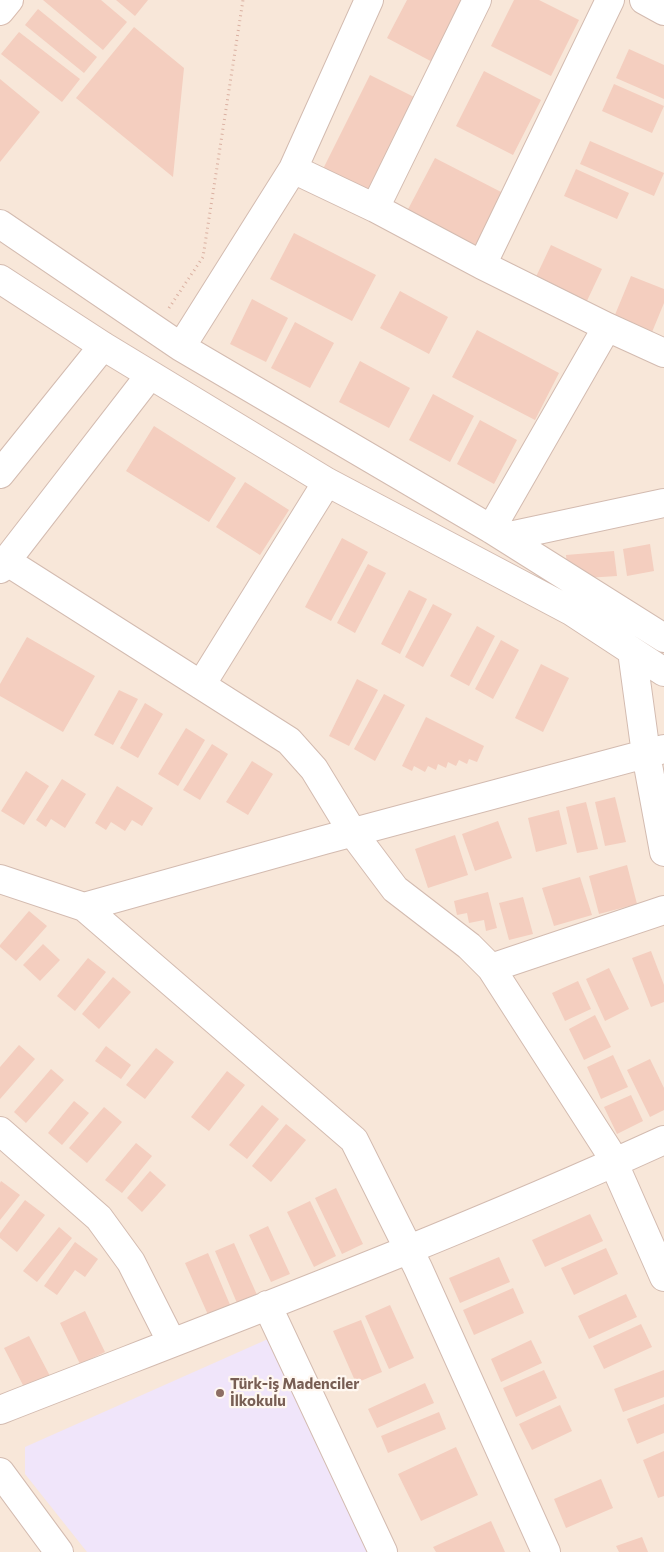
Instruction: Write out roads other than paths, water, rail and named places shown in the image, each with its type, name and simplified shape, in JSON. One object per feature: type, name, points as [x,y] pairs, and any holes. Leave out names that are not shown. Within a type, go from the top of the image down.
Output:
[{"type":"street","points":[[0,11],[9,0]]},
{"type":"street","points":[[181,347],[293,169],[370,0]]},
{"type":"street","points":[[375,208],[478,0]]},
{"type":"street","points":[[482,265],[610,0]]},
{"type":"street","points":[[644,0],[664,11]]},
{"type":"street","points":[[293,169],[375,208],[482,265],[607,327],[664,352]]},
{"type":"street","points":[[0,224],[181,347],[498,533],[664,638]]},
{"type":"street","points":[[0,279],[103,346],[326,482],[570,611],[664,672]]},
{"type":"street","points":[[498,533],[607,327]]},
{"type":"street","points":[[0,474],[103,346]]},
{"type":"street","points":[[150,375],[3,566],[201,685],[289,742],[314,769],[353,833],[395,889],[469,946],[491,968],[614,1163],[664,1277]]},
{"type":"street","points":[[201,685],[326,482]]},
{"type":"street","points":[[498,533],[664,503]]},
{"type":"street","points":[[632,651],[655,752],[664,852]]},
{"type":"street","points":[[84,907],[655,752]]},
{"type":"street","points":[[0,879],[84,907],[354,1140],[409,1249],[546,1552]]},
{"type":"street","points":[[491,968],[664,910]]},
{"type":"street","points":[[0,1131],[99,1218],[131,1262],[172,1343]]},
{"type":"street","points":[[0,1410],[409,1249],[664,1140]]},
{"type":"street","points":[[268,1305],[383,1552]]},
{"type":"street","points":[[0,1472],[59,1552]]},
{"type":"place","name":"Türk-iş Madenciler İlkokulu","points":[[220,1393]]}]
